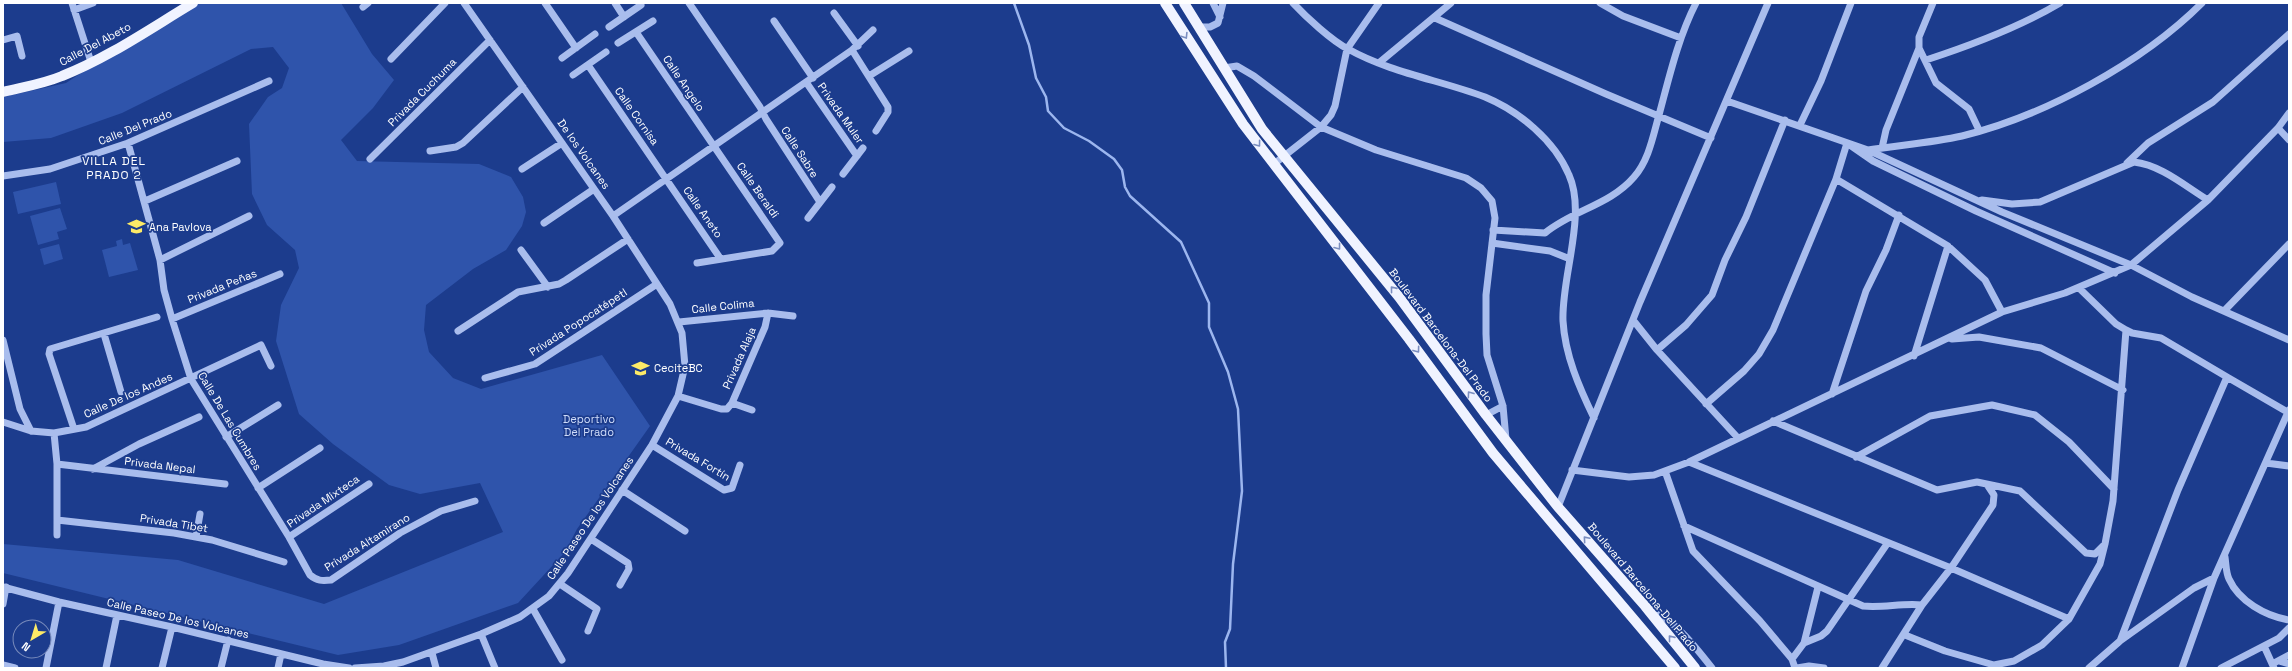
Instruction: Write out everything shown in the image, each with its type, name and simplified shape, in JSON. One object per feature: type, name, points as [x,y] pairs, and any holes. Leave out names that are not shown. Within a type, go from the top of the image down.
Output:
[{"type":"main road","name":"Calle Del Abeto","points":[[3,92],[63,76],[91,62],[193,3]]},
{"type":"main road","points":[[1165,3],[1217,86],[1274,164],[1409,339],[1493,453],[1675,668]]},
{"type":"main road","name":"Boulevard Barcelona-Del Prado","points":[[1184,3],[1262,129],[1286,156],[1399,297],[1506,442],[1558,507],[1645,606],[1695,668]]},
{"type":"street","points":[[91,62],[73,6],[93,3]]},
{"type":"street","points":[[390,60],[445,3]]},
{"type":"street","name":"De los Volcanes","points":[[464,3],[613,216],[658,284],[679,322]]},
{"type":"street","points":[[545,3],[576,48]]},
{"type":"street","points":[[614,3],[624,17]]},
{"type":"street","name":"Calle Sabre","points":[[689,3],[820,202]]},
{"type":"street","points":[[1213,3],[1220,18]]},
{"type":"street","points":[[1198,27],[1215,26],[1220,18],[1223,3]]},
{"type":"street","points":[[1293,3],[1303,14],[1348,49],[1404,73],[1486,98],[1529,123],[1562,159],[1570,177],[1575,195],[1563,320],[1565,342],[1578,383],[1594,418]]},
{"type":"street","points":[[1274,164],[1321,127],[1331,115],[1335,106],[1348,49],[1379,3]]},
{"type":"street","points":[[1380,62],[1435,18],[1451,3]]},
{"type":"street","points":[[1600,3],[1623,16],[1681,38]]},
{"type":"street","points":[[1493,230],[1545,233],[1554,225],[1594,205],[1602,203],[1634,177],[1652,144],[1681,38],[1696,3]]},
{"type":"street","points":[[1558,507],[1633,320],[1768,3]]},
{"type":"street","points":[[1800,125],[1821,81],[1851,3]]},
{"type":"street","points":[[1882,148],[1886,130],[1919,48],[1919,37],[1933,3]]},
{"type":"street","points":[[1926,60],[1972,45],[2045,12],[2060,3]]},
{"type":"street","points":[[1868,150],[1946,138],[1979,130],[2006,122],[2087,87],[2143,51],[2202,3]]},
{"type":"street","points":[[609,27],[641,5]]},
{"type":"street","points":[[834,13],[858,46]]},
{"type":"street","points":[[1435,18],[1711,138]]},
{"type":"street","points":[[618,43],[653,21]]},
{"type":"street","points":[[774,22],[813,78]]},
{"type":"street","points":[[613,216],[858,46],[873,30]]},
{"type":"street","name":"Calle Angelo","points":[[636,32],[714,146]]},
{"type":"street","points":[[562,58],[595,34]]},
{"type":"street","points":[[2125,165],[2148,143],[2213,102],[2289,34]]},
{"type":"street","points":[[3,40],[17,36],[22,56]]},
{"type":"street","name":"Privada Cuchuma","points":[[370,159],[490,40]]},
{"type":"street","points":[[1919,48],[1936,83],[1969,109],[1979,130]]},
{"type":"street","points":[[852,50],[888,106],[888,112],[876,131]]},
{"type":"street","points":[[573,75],[606,52]]},
{"type":"street","points":[[869,76],[909,52]]},
{"type":"street","name":"Calle Cornisa","points":[[588,66],[667,179]]},
{"type":"street","points":[[1224,68],[1236,66],[1254,76],[1321,127],[1376,150],[1466,178],[1481,188],[1492,201],[1495,218],[1486,295],[1487,355],[1503,406],[1506,442]]},
{"type":"street","name":"Calle Del Prado","points":[[3,176],[50,170],[128,144],[269,80]]},
{"type":"street","name":"Privada Muler","points":[[806,82],[857,156]]},
{"type":"street","points":[[430,151],[456,147],[463,143],[523,87]]},
{"type":"street","points":[[1727,100],[1868,150],[1973,199],[2131,265],[2192,298],[2225,310],[2289,340]]},
{"type":"street","points":[[1572,470],[1629,477],[1654,475],[1689,462],[1773,421],[1914,356],[2002,312],[2079,288],[2115,273],[2131,265],[2208,200],[2278,128],[2289,113]]},
{"type":"street","points":[[1657,350],[1686,325],[1712,295],[1726,260],[1749,211],[1785,120]]},
{"type":"street","points":[[2278,128],[2289,140]]},
{"type":"street","points":[[522,169],[562,143]]},
{"type":"street","points":[[1706,404],[1744,371],[1759,354],[1773,330],[1836,179],[1847,143]]},
{"type":"street","points":[[1847,143],[1873,161],[1969,208],[2115,273]]},
{"type":"street","name":"Calle De Las Cumbres","points":[[128,144],[145,201],[160,260],[164,290],[191,379],[226,438],[289,537],[310,575],[315,579]]},
{"type":"street","name":"Calle Beraldi","points":[[714,146],[779,239],[780,243],[777,248],[772,251],[720,258]]},
{"type":"street","points":[[843,174],[863,148]]},
{"type":"street","points":[[145,201],[237,161]]},
{"type":"street","points":[[1973,199],[2012,204],[2040,202],[2134,162],[2151,166],[2208,200]]},
{"type":"street","name":"Calle Aneto","points":[[667,179],[720,258]]},
{"type":"street","points":[[1836,179],[1899,215],[1948,246],[1985,280],[2002,312]]},
{"type":"street","points":[[808,218],[832,187]]},
{"type":"street","points":[[544,223],[594,188]]},
{"type":"street","points":[[1832,394],[1866,291],[1886,250],[1899,215]]},
{"type":"street","points":[[160,260],[249,216]]},
{"type":"street","points":[[458,331],[508,297],[518,292],[548,287],[566,280],[628,239]]},
{"type":"street","points":[[1492,243],[1550,251],[1570,259]]},
{"type":"street","points":[[2225,310],[2289,244]]},
{"type":"street","points":[[1914,356],[1948,246]]},
{"type":"street","points":[[521,250],[548,287]]},
{"type":"street","points":[[697,263],[720,258]]},
{"type":"street","name":"Privada Peñas","points":[[172,318],[280,274]]},
{"type":"street","name":"Privada Popocatépetl","points":[[485,378],[535,364],[658,284]]},
{"type":"street","points":[[2079,288],[2116,324],[2126,330],[2132,333],[2161,338],[2289,412],[2214,578],[2182,668]]},
{"type":"street","name":"Calle Colima","points":[[679,322],[768,313],[793,316]]},
{"type":"street","name":"Privada Alaja","points":[[678,396],[727,409],[732,403],[765,327],[768,313]]},
{"type":"street","points":[[74,429],[49,352],[50,349],[157,317]]},
{"type":"street","points":[[1633,320],[1657,350],[1738,438]]},
{"type":"street","name":"Calle Paseo De los Volcanes","points":[[355,668],[367,668],[403,662],[481,634],[533,609],[560,584],[652,445],[678,396],[685,366],[685,347],[679,322]]},
{"type":"street","points":[[1905,635],[1945,651],[1994,665],[2014,661],[2042,645],[2069,619],[2100,564],[2105,544],[2114,490],[2123,390],[2126,330]]},
{"type":"street","points":[[104,334],[121,392]]},
{"type":"street","points":[[1948,339],[1979,337],[2041,348],[2123,390]]},
{"type":"street","points":[[3,340],[20,409],[31,431]]},
{"type":"street","name":"Calle De los Andes","points":[[3,422],[31,431],[54,433],[86,427],[261,345],[271,366]]},
{"type":"street","points":[[2120,640],[2178,490],[2227,377]]},
{"type":"street","points":[[732,403],[752,410]]},
{"type":"street","points":[[226,438],[278,405]]},
{"type":"street","points":[[1856,457],[1930,416],[1992,405],[2035,415],[2069,442],[2114,490]]},
{"type":"street","points":[[1486,415],[1503,406]]},
{"type":"street","name":"Privada Nepal","points":[[93,469],[139,444],[199,416]]},
{"type":"street","points":[[1773,421],[1937,490],[1977,482],[1988,486],[2020,491],[2086,552],[2095,554],[2105,544]]},
{"type":"street","points":[[54,433],[57,464],[57,535]]},
{"type":"street","name":"Privada Fortín","points":[[652,445],[724,490],[732,488],[740,465]]},
{"type":"street","points":[[258,488],[320,448]]},
{"type":"street","points":[[1689,462],[1887,544],[1951,568],[2069,619]]},
{"type":"street","points":[[2266,463],[2289,466]]},
{"type":"street","name":"Privada Nepal","points":[[57,464],[225,484]]},
{"type":"street","points":[[1665,471],[1693,551],[1760,621],[1792,659],[1796,668],[1809,666],[1824,668]]},
{"type":"street","name":"Privada Mixteca","points":[[289,537],[369,484]]},
{"type":"street","points":[[1882,668],[1905,635],[1922,605],[1951,568],[1993,505],[1994,495],[1988,486]]},
{"type":"street","points":[[622,490],[685,531]]},
{"type":"street","name":"Privada Altamirano","points":[[315,579],[322,581],[331,580],[400,533],[421,521],[441,512],[474,501]]},
{"type":"street","points":[[196,537],[200,514]]},
{"type":"street","name":"Privada Tibet","points":[[57,520],[174,533],[196,537],[284,562]]},
{"type":"street","points":[[1684,526],[1863,606],[1876,608],[1912,604],[1922,605]]},
{"type":"street","points":[[591,539],[629,566],[620,585]]},
{"type":"street","points":[[1804,643],[1821,636],[1827,631],[1887,544]]},
{"type":"street","points":[[2225,556],[2228,578],[2238,594],[2254,607],[2289,620]]},
{"type":"street","points":[[2089,668],[2120,640],[2194,588],[2214,578]]},
{"type":"street","points":[[560,584],[597,609],[588,631]]},
{"type":"street","points":[[3,604],[5,587]]},
{"type":"street","name":"Calle Paseo De los Volcanes","points":[[5,587],[59,602],[172,626],[341,668],[349,668]]},
{"type":"street","points":[[1792,659],[1804,643],[1818,587]]},
{"type":"street","points":[[46,668],[59,602]]},
{"type":"street","points":[[1645,606],[1663,615],[1675,626],[1712,668]]},
{"type":"street","points":[[533,609],[562,660]]},
{"type":"street","points":[[106,668],[117,615]]},
{"type":"street","points":[[162,668],[172,626]]},
{"type":"street","points":[[2221,668],[2279,638],[2289,628]]},
{"type":"street","points":[[481,634],[495,668]]},
{"type":"street","points":[[221,668],[228,640]]},
{"type":"street","points":[[2264,646],[2276,664]]},
{"type":"street","points":[[432,652],[436,668]]},
{"type":"street","points":[[278,668],[281,654]]},
{"type":"street","points":[[2276,664],[2289,655]]},
{"type":"street","points":[[2276,664],[2289,664]]},
{"type":"street","points":[[3,665],[15,668]]},
{"type":"green space","name":"Deportivo Del Prado","points":[[199,3],[341,3],[372,54],[394,80],[373,108],[341,140],[357,161],[479,164],[511,177],[523,197],[526,212],[522,226],[506,250],[473,269],[426,305],[424,330],[429,352],[453,378],[481,389],[602,355],[650,426],[577,529],[565,552],[518,603],[399,645],[338,655],[3,573],[3,544],[178,560],[324,604],[503,532],[480,483],[420,494],[389,485],[333,444],[299,414],[276,341],[281,305],[299,268],[295,250],[267,225],[252,194],[249,124],[268,97],[282,88],[289,68],[273,47],[251,49],[122,113],[51,138],[3,142],[3,97],[66,83],[108,55]]},
{"type":"green space","points":[[56,182],[61,204],[18,214],[13,192]]},
{"type":"green space","points":[[60,208],[67,229],[57,232],[59,239],[38,245],[30,216]]},
{"type":"green space","points":[[122,239],[123,245],[130,243],[138,270],[109,277],[102,250],[117,246],[116,241]]},
{"type":"green space","points":[[59,244],[63,259],[44,265],[40,249]]},
{"type":"waterway","points":[[1014,3],[1029,45],[1036,78],[1046,97],[1048,111],[1064,128],[1089,141],[1114,159],[1122,170],[1125,187],[1130,196],[1181,242],[1209,303],[1209,327],[1228,372],[1238,409],[1242,491],[1233,564],[1230,629],[1225,642],[1226,668]]},
{"type":"place","name":"Ana Pavlova","points":[[136,227]]},
{"type":"place","name":"CeciteBC","points":[[641,368]]},
{"type":"district","name":"VILLA DEL PRADO 2","points":[[114,168]]}]
